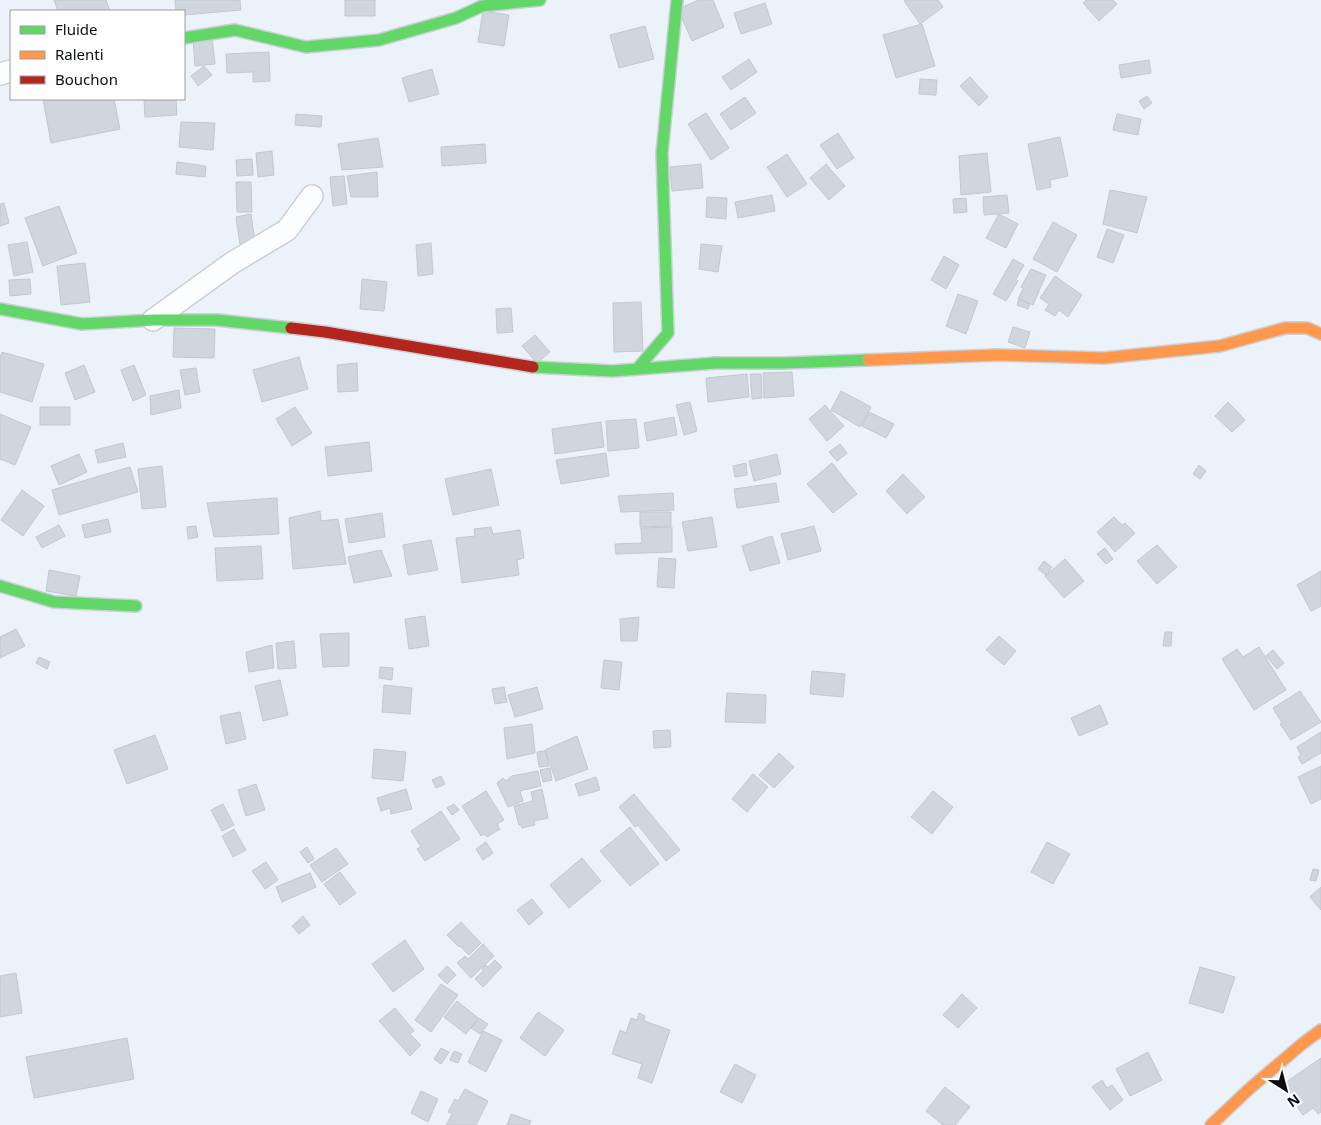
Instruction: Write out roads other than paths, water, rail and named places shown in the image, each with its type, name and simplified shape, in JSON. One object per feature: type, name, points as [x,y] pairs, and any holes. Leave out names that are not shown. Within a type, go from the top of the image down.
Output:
[{"type":"street","points":[[185,38],[234,30],[306,47],[380,40],[456,18],[482,6],[540,0]]},
{"type":"street","points":[[638,369],[668,333],[662,153],[677,0]]},
{"type":"street","points":[[153,320],[232,263],[288,230],[312,196]]},
{"type":"street","points":[[0,310],[82,324],[153,320],[217,320],[325,332],[527,367],[613,371],[715,363],[784,363],[997,355],[1104,358],[1220,346],[1285,328],[1307,328],[1321,334]]},
{"type":"street","points":[[0,586],[54,602],[136,606]]},
{"type":"street","points":[[1211,1125],[1310,1037],[1321,1030]]}]
